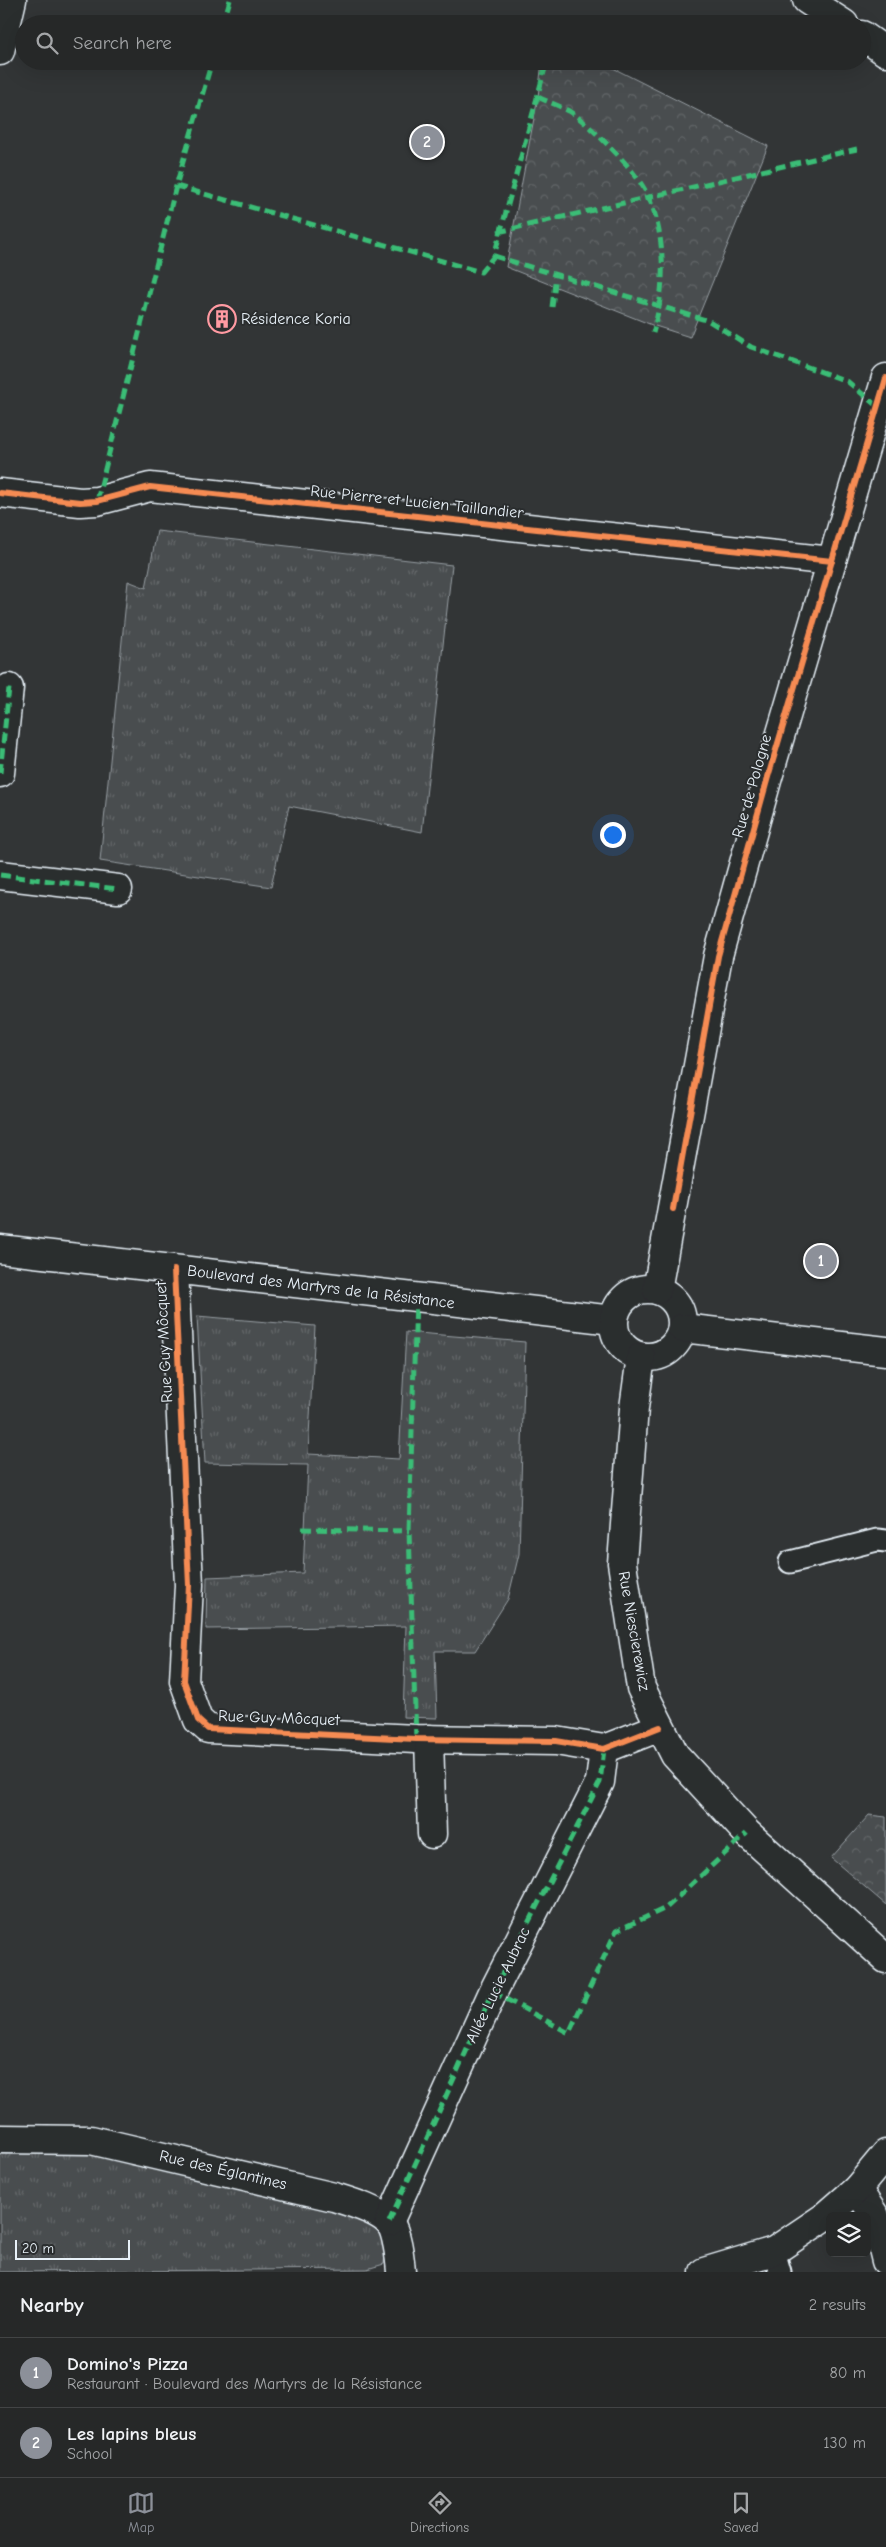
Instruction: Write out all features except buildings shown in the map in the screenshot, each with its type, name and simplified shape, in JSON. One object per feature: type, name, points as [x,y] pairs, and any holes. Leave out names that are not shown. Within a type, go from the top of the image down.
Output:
[{"type":"street","points":[[0,52],[12,0]]},
{"type":"street","points":[[807,0],[830,15]]},
{"type":"street","points":[[871,41],[886,52]]},
{"type":"street","name":"Rue de Pologne","points":[[656,1290],[718,956],[832,560],[882,410],[886,378]]},
{"type":"street","name":"Rue Pierre et Lucien Taillandier","points":[[0,493],[80,502],[97,501],[150,487],[832,560]]},
{"type":"street","points":[[0,773],[9,688]]},
{"type":"street","points":[[0,875],[118,889]]},
{"type":"street","name":"Boulevard des Martyrs de la Résistance","points":[[0,1250],[613,1320]]},
{"type":"street","name":"Rue Guy Môcquet","points":[[174,1270],[189,1585],[184,1681],[198,1720],[208,1729],[429,1739],[556,1740],[604,1749]]},
{"type":"street","points":[[644,1288],[656,1290],[666,1293],[676,1304],[682,1318],[682,1328],[672,1347],[653,1357],[641,1357],[632,1354],[618,1340],[613,1320],[616,1309],[623,1298],[644,1288]]},
{"type":"street","points":[[682,1328],[886,1351]]},
{"type":"street","name":"Rue Niescierewicz","points":[[641,1357],[633,1417],[622,1563],[641,1688],[675,1755],[747,1833],[886,1959]]},
{"type":"street","points":[[604,1749],[660,1727]]},
{"type":"street","points":[[429,1739],[432,1834]]},
{"type":"street","name":"Allée Lucie Aubrac","points":[[389,2222],[493,1992],[600,1782],[604,1749]]},
{"type":"street","name":"Rue des Églantines","points":[[0,2139],[91,2140],[334,2197],[364,2207],[389,2222]]},
{"type":"street","points":[[704,2272],[777,2261],[857,2189],[886,2154]]},
{"type":"street","points":[[857,2189],[874,2216],[886,2261]]},
{"type":"street","points":[[389,2222],[397,2242],[400,2272]]},
{"type":"lane","points":[[790,1562],[877,1540],[886,1541]]},
{"type":"green space","points":[[541,70],[617,70],[768,146],[690,337],[652,325],[506,267],[538,97]]},
{"type":"green space","points":[[157,531],[452,565],[422,832],[289,806],[271,887],[100,861],[128,581],[146,588]]},
{"type":"green space","points":[[197,1316],[315,1326],[308,1454],[399,1459],[406,1332],[525,1342],[519,1554],[508,1599],[475,1651],[435,1651],[437,1718],[403,1717],[406,1626],[206,1629],[207,1577],[303,1573],[308,1465],[205,1463]]},
{"type":"green space","points":[[869,1815],[886,1817],[886,1905],[831,1858]]},
{"type":"green space","points":[[77,2153],[112,2155],[352,2213],[374,2228],[382,2238],[385,2254],[384,2264],[367,2269],[0,2272],[0,2154]]},
{"type":"marked path","points":[[226,15],[230,0]]},
{"type":"marked path","points":[[97,501],[176,186],[209,70]]},
{"type":"marked path","points":[[176,186],[481,272],[494,256],[545,70]]},
{"type":"marked path","points":[[538,97],[569,111],[589,127],[630,169],[641,183],[649,198],[659,231],[662,265],[660,300],[653,333]]},
{"type":"marked path","points":[[498,232],[857,149]]},
{"type":"marked path","points":[[494,256],[709,321],[751,347],[847,381],[878,407]]},
{"type":"marked path","points":[[552,307],[556,275]]},
{"type":"marked path","points":[[0,773],[9,688]]},
{"type":"marked path","points":[[0,875],[118,889]]},
{"type":"marked path","points":[[416,1298],[409,1531],[416,1739]]},
{"type":"marked path","points":[[302,1529],[409,1531]]},
{"type":"marked path","points":[[389,2222],[493,1992],[600,1782],[604,1749]]},
{"type":"marked path","points":[[493,1992],[569,2033],[616,1931],[666,1908],[747,1833]]},
{"type":"cycle path","points":[[673,1209],[718,956],[768,777],[886,378]]},
{"type":"cycle path","points":[[0,493],[80,502],[97,501],[150,487],[832,561]]},
{"type":"cycle path","points":[[174,1270],[189,1585],[184,1681],[198,1720],[208,1729],[416,1739],[556,1741],[604,1749],[660,1727]]},
{"type":"place","name":"Les lapins bleus","points":[[427,142]]},
{"type":"place","name":"Résidence Koria","points":[[222,319]]},
{"type":"place","name":"Domino's Pizza","points":[[821,1261]]}]
